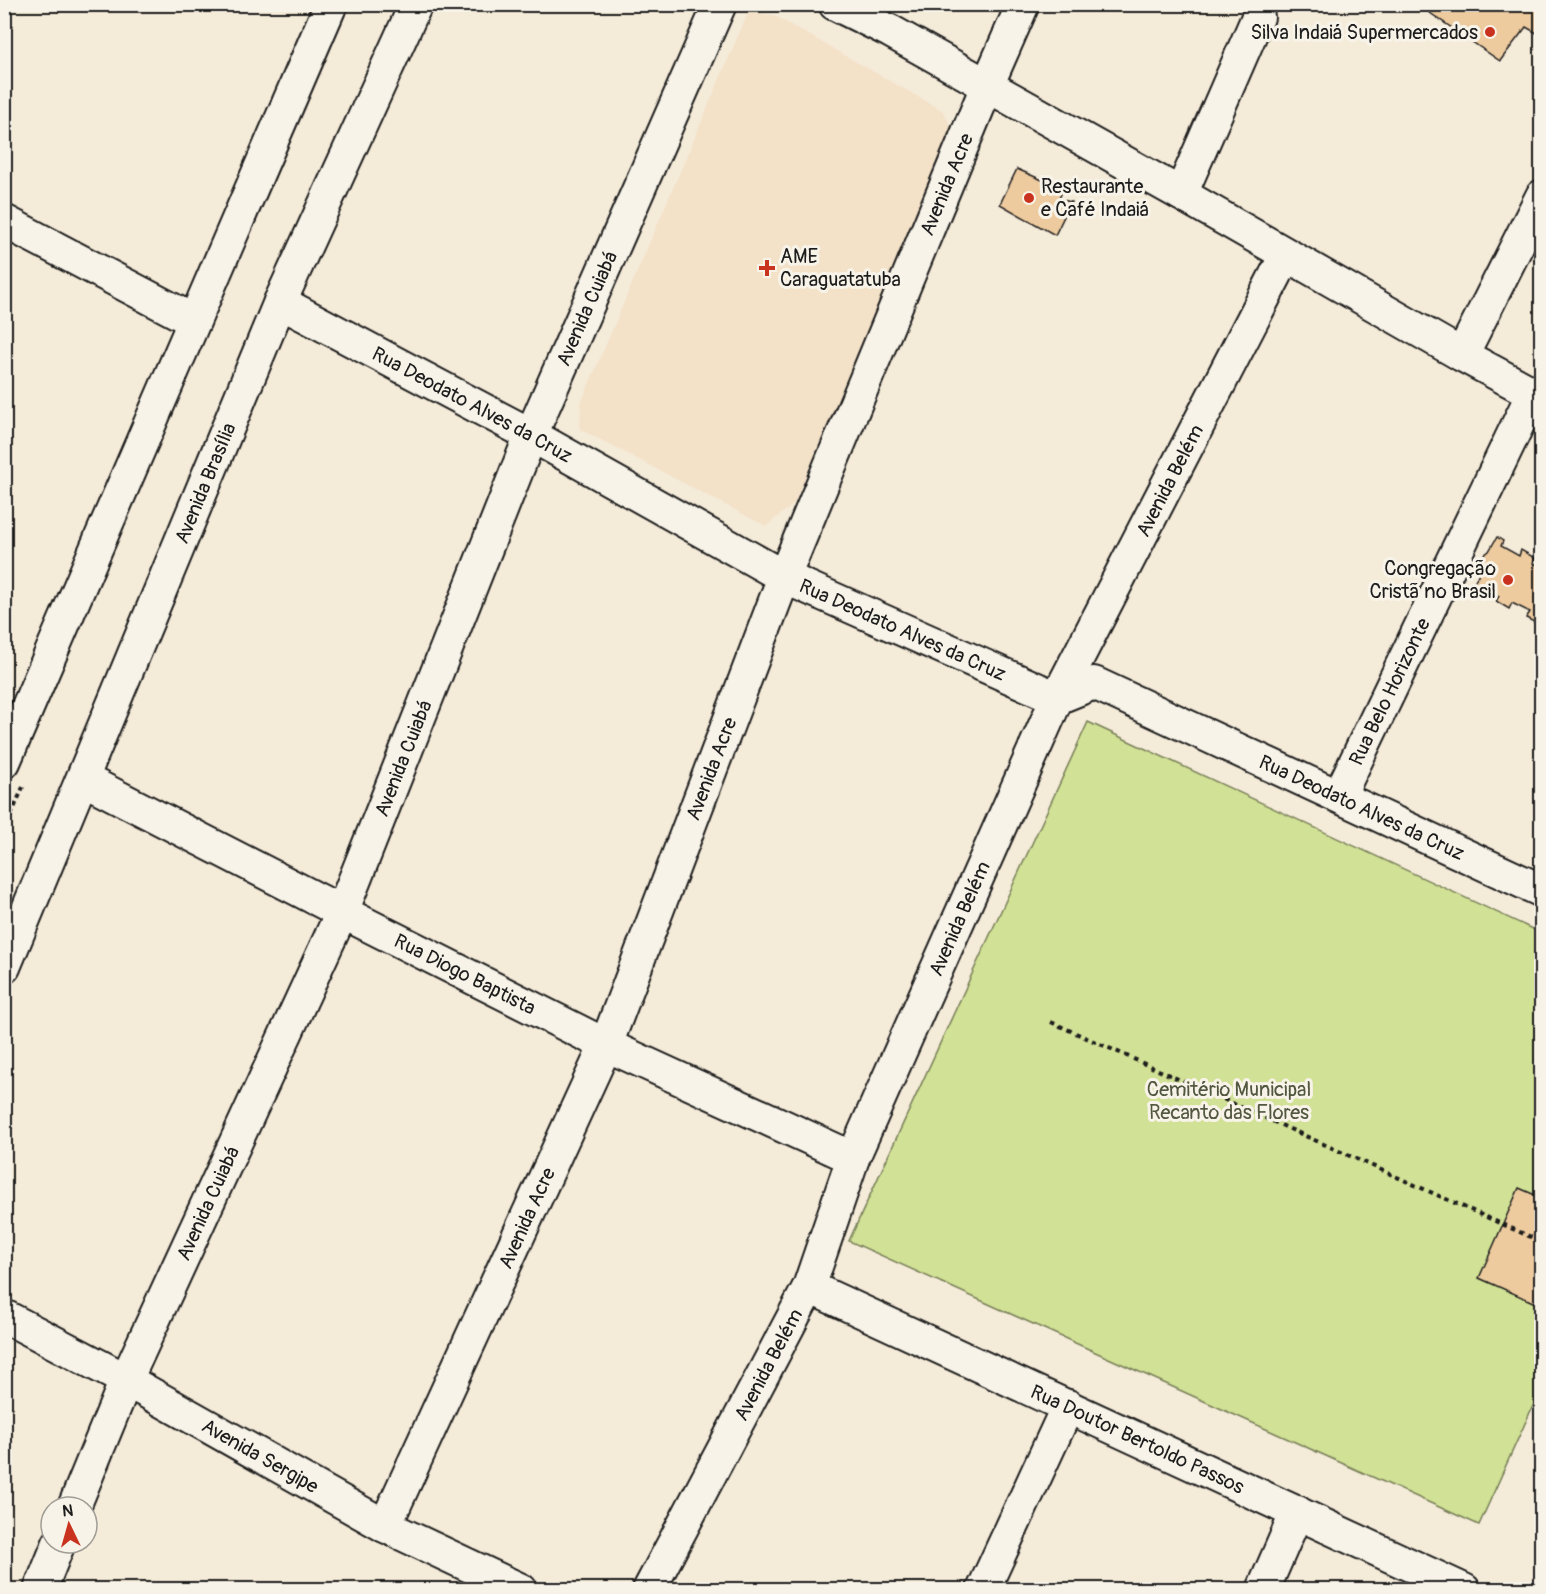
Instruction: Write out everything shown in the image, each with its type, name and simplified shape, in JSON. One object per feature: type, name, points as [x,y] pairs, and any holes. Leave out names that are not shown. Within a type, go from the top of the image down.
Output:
[{"type":"street","points":[[4,762],[331,4]]},
{"type":"street","name":"Avenida Brasília","points":[[4,967],[280,302],[416,4]]},
{"type":"street","name":"Avenida Cuiabá","points":[[79,1495],[126,1380],[342,912],[531,435],[720,4]]},
{"type":"street","points":[[835,4],[890,31],[1181,194],[1462,356],[1537,395]]},
{"type":"street","name":"Avenida Acre","points":[[385,1526],[606,1045],[784,577],[1023,4]]},
{"type":"street","points":[[1181,194],[1258,17]]},
{"type":"street","points":[[1462,356],[1542,196]]},
{"type":"street","points":[[4,221],[194,321]]},
{"type":"street","name":"Avenida Belém","points":[[649,1590],[809,1287],[853,1158],[1057,698],[1286,255]]},
{"type":"street","name":"Rua Deodato Alves da Cruz","points":[[280,302],[531,435],[784,577],[1057,698],[1094,683],[1542,891]]},
{"type":"street","name":"Rua Belo Horizonte","points":[[1339,796],[1537,395]]},
{"type":"street","name":"Rua Diogo Baptista","points":[[83,779],[606,1045],[853,1158]]},
{"type":"street","name":"Rua Doutor Bertoldo Passos","points":[[809,1287],[1464,1590]]},
{"type":"street","name":"Avenida Sergipe","points":[[4,1316],[126,1380],[385,1526],[521,1590]]},
{"type":"street","points":[[983,1590],[1068,1406]]},
{"type":"street","points":[[1263,1590],[1297,1512]]},
{"type":"street","points":[[40,1590],[54,1555]]},
{"type":"path","points":[[1051,1022],[1542,1242]]},
{"type":"shaded area","name":"AME Caraguatatuba","points":[[748,13],[773,15],[943,111],[954,133],[794,504],[766,526],[580,429],[581,403]]},
{"type":"green space","name":"Cemitério Municipal Recanto das Flores","points":[[1088,722],[1541,933],[1541,1388],[1479,1525],[849,1241]]},
{"type":"building","name":"Silva Indaiá Supermercados","points":[[1417,4],[1542,4],[1542,36],[1526,27],[1500,61]]},
{"type":"building","points":[[1017,169],[1063,189],[1059,199],[1071,202],[1055,235],[1000,204]]},
{"type":"building","name":"Congregação Cristã no Brasil","points":[[1497,537],[1503,541],[1501,546],[1519,556],[1521,550],[1535,558],[1533,563],[1542,567],[1542,626],[1526,618],[1530,612],[1512,603],[1509,609],[1496,601],[1499,596],[1480,586],[1477,591],[1471,588],[1484,555]]},
{"type":"building","points":[[1519,1188],[1542,1198],[1542,1306],[1479,1278]]},
{"type":"place","name":"Silva Indaiá Supermercados","points":[[1490,32]]},
{"type":"place","name":"Restaurante e Café Indaiá","points":[[1029,198]]},
{"type":"place","name":"AME Caraguatatuba","points":[[767,268]]},
{"type":"place","name":"Congregação Cristã no Brasil","points":[[1508,580]]}]
